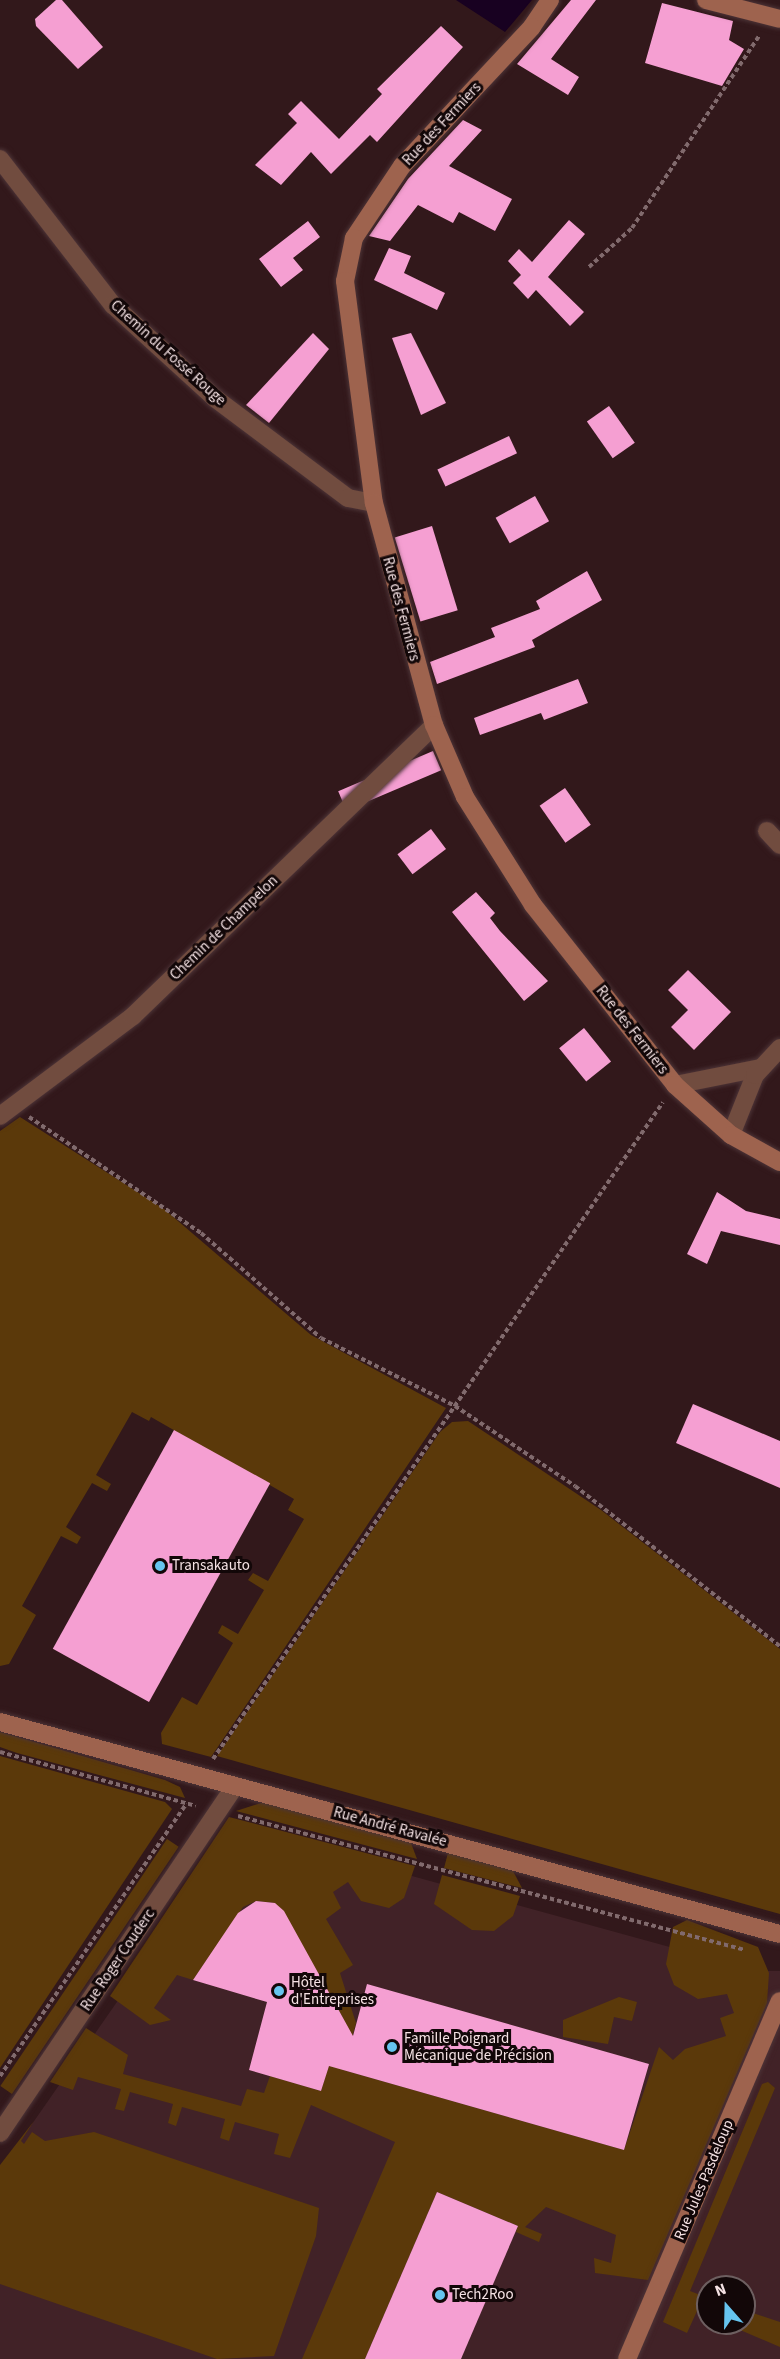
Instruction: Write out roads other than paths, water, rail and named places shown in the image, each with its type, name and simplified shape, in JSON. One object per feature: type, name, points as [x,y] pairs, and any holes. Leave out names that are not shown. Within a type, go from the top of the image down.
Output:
[{"type":"street","name":"Rue des Fermiers","points":[[550,0],[532,27],[402,166],[354,238],[345,282],[374,503],[434,724],[465,797],[533,905],[675,1085],[731,1135],[780,1162]]},
{"type":"street","points":[[706,0],[774,17]]},
{"type":"street","name":"Chemin du Fossé Rouge","points":[[0,159],[113,305],[216,399],[348,498],[374,503]]},
{"type":"street","name":"Chemin de Champelon","points":[[0,1116],[133,1016],[434,724]]},
{"type":"street","points":[[767,831],[780,845]]},
{"type":"street","points":[[731,1135],[760,1068],[780,1048]]},
{"type":"street","points":[[675,1085],[760,1068]]},
{"type":"street","name":"Rue André Ravalée","points":[[0,1722],[780,1934]]},
{"type":"street","name":"Rue Roger Couderc","points":[[0,2133],[235,1786]]},
{"type":"street","name":"Rue Jules Pasdeloup","points":[[627,2359],[780,2001]]},
{"type":"place","name":"Transakauto","points":[[160,1566]]},
{"type":"place","name":"Hôtel d'Entreprises","points":[[279,1991]]},
{"type":"place","name":"Famille Poignard Mécanique de Précision","points":[[392,2047]]},
{"type":"place","name":"Tech2Roo","points":[[440,2295]]}]
